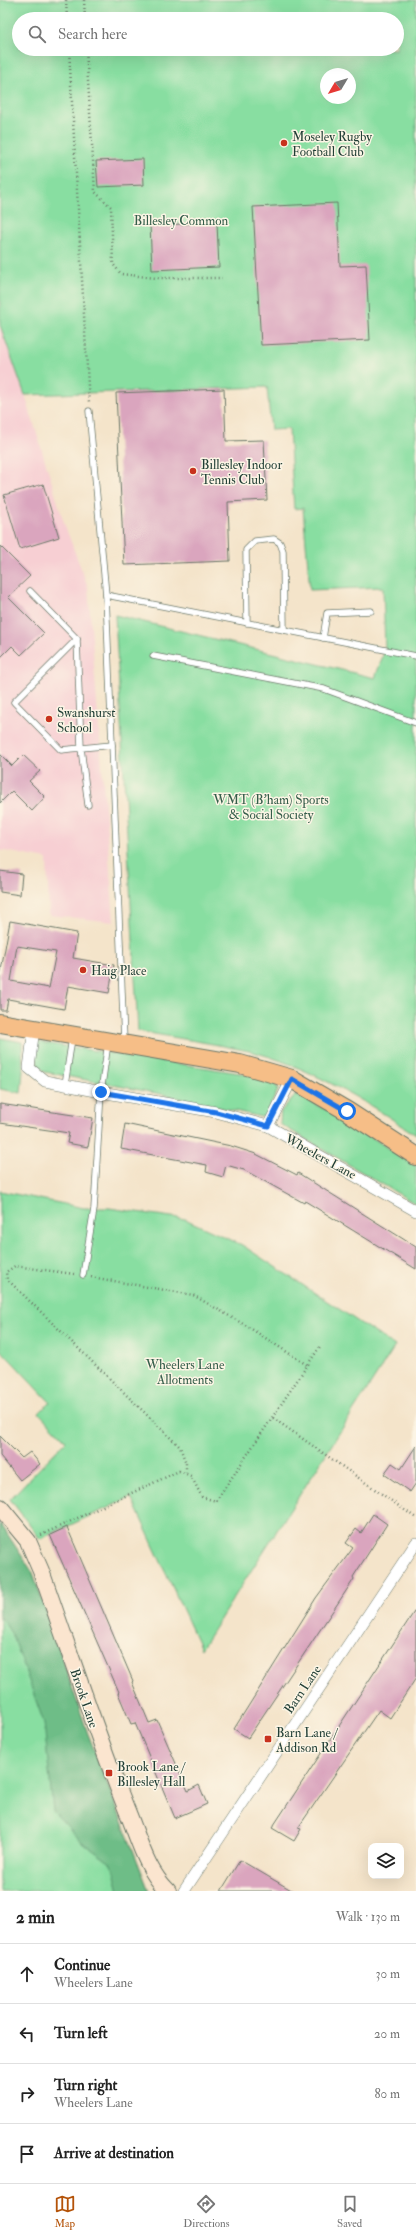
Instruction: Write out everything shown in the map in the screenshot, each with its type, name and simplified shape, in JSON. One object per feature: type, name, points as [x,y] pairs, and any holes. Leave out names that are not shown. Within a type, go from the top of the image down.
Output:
[{"type":"main road","points":[[0,1023],[240,1064],[292,1079],[347,1111],[416,1156]]},
{"type":"main road","name":"Brook Lane","points":[[0,1507],[28,1541],[41,1571],[117,1786],[149,1866],[158,1882],[168,1891]]},
{"type":"street","name":"Wheelers Lane","points":[[34,1028],[29,1068],[45,1081],[216,1112],[268,1126],[416,1211]]},
{"type":"street","points":[[268,1126],[292,1079]]},
{"type":"street","name":"Barn Lane","points":[[184,1891],[416,1543]]},
{"type":"lane","points":[[82,1275],[94,1209],[101,1092],[116,1042],[112,745],[106,595],[89,411]]},
{"type":"lane","points":[[247,623],[246,550],[255,541],[274,539],[280,543],[283,551],[284,630]]},
{"type":"lane","points":[[30,591],[77,639],[81,748],[88,805]]},
{"type":"lane","points":[[106,595],[416,656]]},
{"type":"lane","points":[[323,638],[327,613],[371,611]]},
{"type":"lane","points":[[77,639],[14,702],[61,750],[112,745]]},
{"type":"lane","points":[[153,656],[324,689],[416,723]]},
{"type":"lane","points":[[65,1085],[73,1035]]},
{"type":"path","points":[[66,0],[67,12]]},
{"type":"path","points":[[84,0],[85,12]]},
{"type":"path","points":[[69,56],[89,411]]},
{"type":"path","points":[[86,56],[95,192],[111,207],[113,264],[121,274],[156,278],[222,278]]},
{"type":"path","points":[[186,1474],[186,1463],[180,1447],[7,1279],[6,1272],[15,1266],[82,1275],[193,1295],[250,1328],[307,1365]]},
{"type":"path","points":[[28,1541],[179,1471],[190,1476],[202,1497],[216,1501],[273,1418],[320,1345]]},
{"type":"path","points":[[273,1418],[416,1518]]},
{"type":"shaded area","name":"Swanshurst School","points":[[0,325],[25,395],[65,526],[88,587],[114,922],[49,915],[47,859],[0,850]]},
{"type":"green space","points":[[0,0],[416,0],[416,1135],[378,1110],[336,1086],[270,1057],[221,1045],[138,1031],[115,615],[375,678],[385,650],[383,587],[310,590],[303,508],[294,509],[289,429],[271,430],[267,387],[25,395],[0,325]]},
{"type":"green space","points":[[0,1038],[22,1042],[23,1070],[21,1093],[0,1089]]},
{"type":"green space","points":[[38,1042],[259,1076],[276,1084],[278,1090],[265,1116],[261,1117],[166,1095],[45,1072],[38,1065],[35,1048]]},
{"type":"green space","points":[[296,1094],[342,1118],[416,1166],[416,1204],[280,1124],[281,1111]]},
{"type":"green space","name":"Wheelers Lane Allotments","points":[[0,1191],[84,1208],[109,1208],[185,1219],[242,1245],[395,1346],[201,1649],[131,1497],[40,1539],[10,1499],[66,1441],[39,1413],[50,1402],[0,1349]]},
{"type":"green space","points":[[0,1523],[33,1573],[88,1734],[149,1891],[0,1891]]},
{"type":"green space","points":[[0,1523],[33,1573],[88,1734],[149,1891],[119,1891],[112,1864],[83,1843],[53,1811],[44,1723],[13,1636],[0,1616]]},
{"type":"building","points":[[143,159],[144,185],[98,187],[96,161]]},
{"type":"building","points":[[337,203],[340,266],[366,265],[370,340],[261,345],[253,207]]},
{"type":"building","points":[[217,223],[219,267],[152,270],[150,225]]},
{"type":"building","name":"Billesley Indoor Tennis Club","points":[[224,389],[226,441],[264,440],[267,500],[228,502],[230,561],[124,565],[116,393]]},
{"type":"building","points":[[43,484],[59,537],[20,549],[4,495]]},
{"type":"building","points":[[0,546],[30,576],[8,597],[44,633],[21,655],[12,646],[0,658]]},
{"type":"building","points":[[0,754],[12,766],[23,755],[40,771],[29,781],[45,797],[32,811],[12,791],[0,803]]},
{"type":"building","points":[[0,871],[22,874],[20,895],[0,892]]},
{"type":"building","name":"Haig Place","points":[[10,921],[77,933],[73,958],[114,965],[109,993],[68,986],[64,1009],[8,999],[6,1010],[0,1010],[0,976]],"holes":[[[17,946],[56,952],[49,988],[11,981]]]},
{"type":"building","points":[[0,1104],[93,1118],[88,1147],[67,1143],[69,1133],[0,1123]]},
{"type":"building","points":[[125,1124],[231,1146],[256,1154],[297,1175],[298,1173],[416,1247],[416,1269],[305,1201],[304,1203],[244,1170],[226,1165],[223,1177],[206,1172],[207,1165],[121,1149]]},
{"type":"building","points":[[0,1436],[22,1458],[30,1452],[40,1464],[20,1480],[0,1456]]},
{"type":"building","points":[[416,1446],[416,1483],[410,1492],[384,1474],[392,1463],[401,1469]]},
{"type":"building","points":[[373,1514],[387,1524],[353,1577],[354,1579],[248,1738],[234,1729],[316,1598],[353,1548],[346,1543],[356,1529],[361,1533]]},
{"type":"building","points":[[67,1527],[133,1681],[132,1682],[149,1723],[157,1720],[188,1791],[199,1785],[207,1804],[175,1818],[135,1723],[131,1724],[118,1693],[119,1692],[50,1535]]},
{"type":"building","points":[[416,1609],[416,1678],[390,1718],[379,1710],[298,1828],[301,1829],[294,1841],[272,1828]]},
{"type":"building","points":[[240,1860],[274,1880],[293,1891],[221,1891]]},
{"type":"place","name":"Moseley Rugby Football Club","points":[[284,143]]},
{"type":"place","name":"Billesley Indoor Tennis Club","points":[[193,471]]},
{"type":"place","name":"Swanshurst School","points":[[49,719]]},
{"type":"place","name":"Haig Place","points":[[83,970]]},
{"type":"place","name":"Barn Lane / Addison Rd","points":[[268,1739]]},
{"type":"place","name":"Brook Lane / Billesley Hall","points":[[109,1773]]},
{"type":"route","points":[[101,1092],[216,1112],[268,1126],[292,1079],[347,1111]]},
{"type":"park label","name":"Billesley Common","points":[[181,220]]},
{"type":"park label","name":"WMT (B'ham) Sports & Social Society","points":[[271,806]]}]
